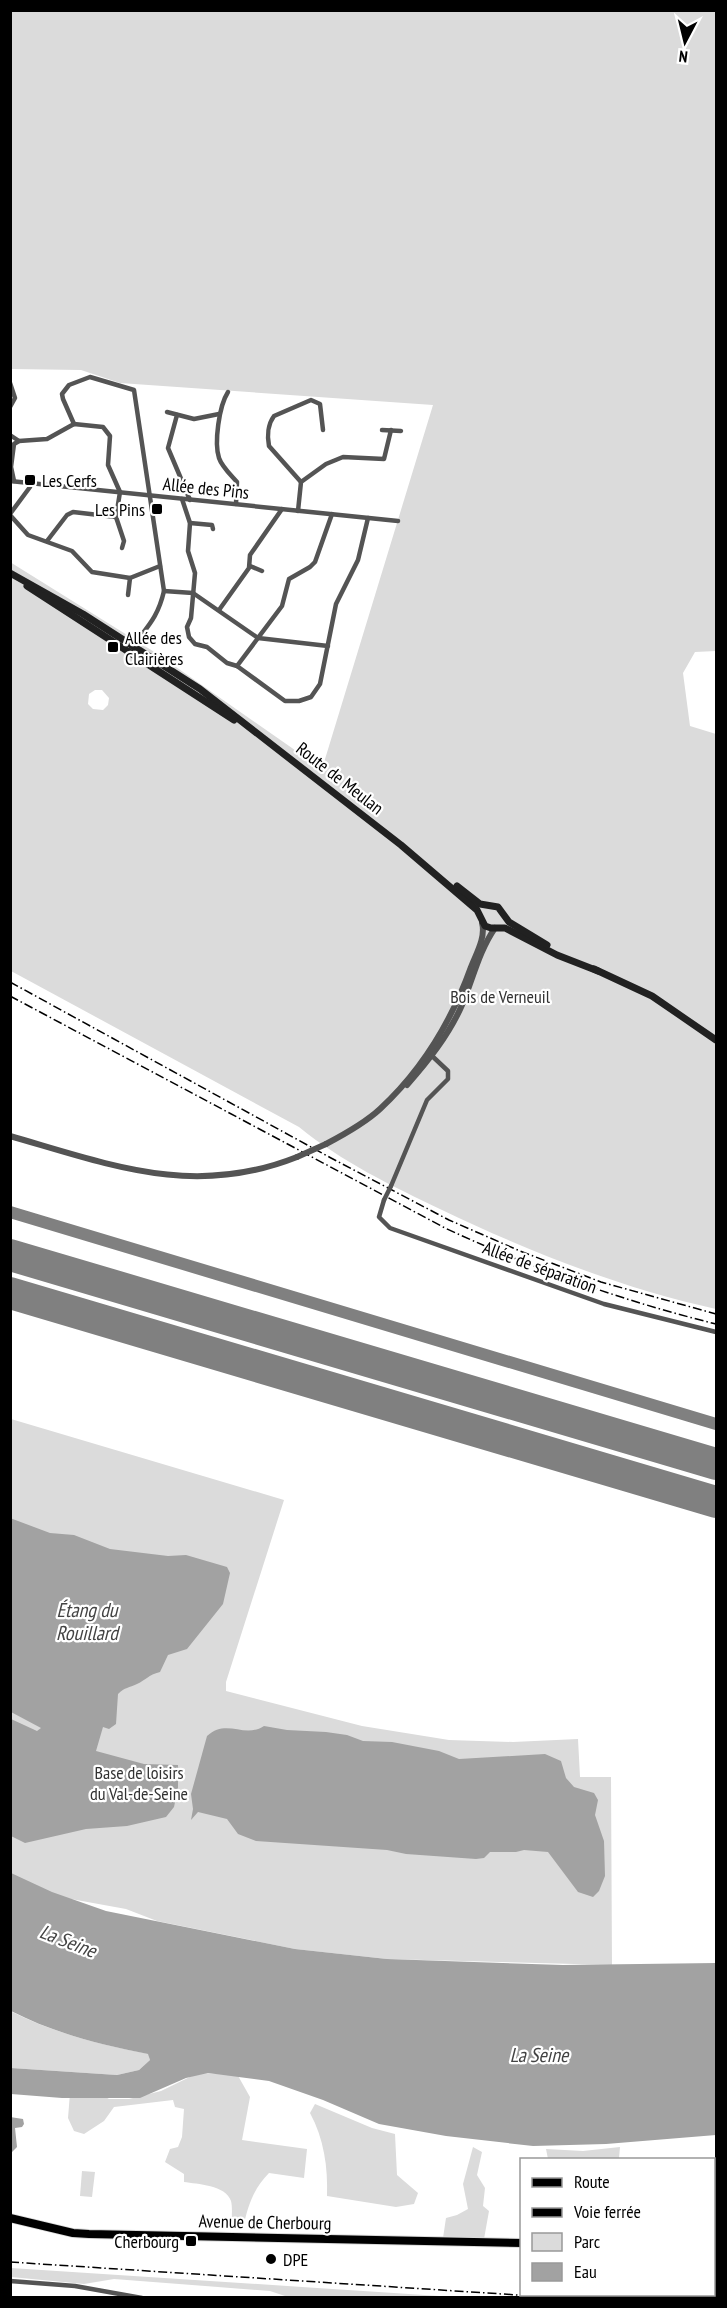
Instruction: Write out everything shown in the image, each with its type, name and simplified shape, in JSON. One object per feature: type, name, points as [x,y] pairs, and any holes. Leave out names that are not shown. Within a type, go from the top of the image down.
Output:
[{"type":"main road","name":"Route de Meulan","points":[[10,573],[65,603],[133,650],[200,688],[477,902],[489,905]]},
{"type":"main road","name":"Route de Meulan","points":[[401,844],[478,911],[481,920]]},
{"type":"main road","points":[[598,971],[557,955],[508,929],[487,927],[481,920],[482,910],[489,905],[498,907],[506,920],[516,927],[598,971],[652,996],[717,1040]]},
{"type":"main road","points":[[496,927],[502,921],[503,914]]},
{"type":"main road","name":"Avenue de Cherbourg","points":[[10,2218],[88,2234],[520,2243]]},
{"type":"street","points":[[74,424],[63,399],[63,394],[69,385],[90,377],[134,390],[164,591],[158,612],[133,650]]},
{"type":"street","points":[[10,383],[15,398],[10,407]]},
{"type":"street","points":[[228,392],[219,414],[218,454],[220,461],[237,482],[236,504]]},
{"type":"street","points":[[298,511],[301,482],[269,446],[270,421],[273,416],[311,400],[320,404],[323,430]]},
{"type":"street","points":[[167,412],[194,419],[219,414]]},
{"type":"street","points":[[177,415],[168,448],[190,500]]},
{"type":"street","points":[[12,481],[11,458],[14,444],[19,441],[47,439],[74,424],[103,427],[107,430],[110,440],[108,465],[120,492],[116,517],[124,541],[123,548]]},
{"type":"street","points":[[382,430],[400,431]]},
{"type":"street","points":[[301,482],[326,464],[343,456],[384,459],[391,430]]},
{"type":"street","points":[[10,435],[19,441]]},
{"type":"street","name":"Allée des Pins","points":[[12,481],[398,521]]},
{"type":"street","points":[[31,483],[30,488],[10,515],[28,535],[72,551],[92,572],[130,578],[160,566]]},
{"type":"street","points":[[182,499],[190,523],[188,551],[195,573],[191,618],[187,627],[189,637],[195,644],[207,647],[285,701],[299,701],[310,697],[318,689],[336,604],[358,560],[368,518]]},
{"type":"street","points":[[219,610],[250,566],[250,555],[282,509]]},
{"type":"street","points":[[47,541],[67,514],[73,512],[116,517]]},
{"type":"street","points":[[237,666],[282,606],[289,579],[310,567],[319,556],[332,514]]},
{"type":"street","points":[[190,523],[212,525],[213,529]]},
{"type":"street","points":[[250,566],[262,571]]},
{"type":"street","points":[[128,595],[130,578]]},
{"type":"street","points":[[164,591],[193,593],[258,638],[328,646]]},
{"type":"street","points":[[430,1054],[464,986],[482,936],[481,920]]},
{"type":"street","points":[[10,1136],[125,1170],[171,1176],[202,1177],[237,1173],[265,1168],[297,1157],[326,1144],[380,1110],[405,1087],[450,1029],[486,942],[496,927]]},
{"type":"street","name":"Allée de séparation","points":[[430,1054],[448,1071],[448,1079],[427,1100],[384,1200],[380,1217],[384,1225],[604,1304],[717,1332]]},
{"type":"street","points":[[10,2281],[75,2286],[142,2298]]},
{"type":"green space","name":"Bois de Verneuil","points":[[11,11],[716,11],[716,651],[695,652],[683,673],[690,726],[716,734],[716,1309],[611,1280],[542,1254],[442,1210],[368,1173],[315,1140],[299,1127],[11,971],[10,562],[156,653],[322,769],[433,405],[120,383],[81,370],[11,369]],"holes":[[[95,690],[102,690],[109,698],[108,705],[103,710],[93,709],[88,704],[89,694]]]},
{"type":"green space","name":"Base de loisirs du Val-de-Seine","points":[[11,1419],[284,1500],[226,1682],[226,1691],[362,1726],[449,1740],[513,1742],[578,1739],[580,1777],[611,1777],[612,1965],[387,1959],[295,1949],[157,1921],[126,1909],[49,1895],[11,1874]]},
{"type":"green space","points":[[10,2011],[44,2026],[78,2037],[149,2054],[150,2060],[139,2070],[117,2075],[11,2068]]},
{"type":"green space","points":[[198,2073],[237,2074],[250,2097],[242,2140],[307,2149],[304,2178],[269,2173],[252,2199],[243,2229],[232,2230],[232,2208],[228,2196],[217,2188],[184,2182],[184,2174],[165,2162],[170,2149],[178,2147],[182,2137],[184,2109],[175,2107],[173,2100],[114,2107],[104,2121],[84,2134],[74,2131],[68,2118],[70,2093],[104,2096],[109,2099],[129,2099],[161,2091]]},
{"type":"green space","points":[[315,2104],[372,2128],[395,2134],[397,2175],[418,2193],[414,2204],[396,2207],[327,2196],[324,2153],[319,2133],[310,2113]]},
{"type":"green space","points":[[473,2147],[482,2152],[477,2175],[485,2188],[483,2206],[489,2211],[484,2239],[443,2238],[446,2218],[468,2209],[463,2184]]},
{"type":"green space","points":[[620,2147],[619,2158],[548,2158],[546,2149],[583,2151]]},
{"type":"green space","points":[[82,2171],[95,2172],[92,2197],[80,2196]]},
{"type":"green space","points":[[11,2268],[455,2297],[291,2298],[270,2291],[114,2279],[84,2284],[11,2277]]},
{"type":"water","name":"Étang du Rouillard","points":[[10,1518],[50,1533],[74,1535],[110,1549],[168,1556],[186,1555],[227,1567],[230,1573],[223,1604],[187,1649],[168,1655],[160,1672],[118,1694],[116,1724],[109,1729],[103,1727],[96,1751],[144,1764],[178,1765],[178,1788],[174,1807],[166,1817],[127,1826],[86,1829],[25,1843],[11,1836],[11,1719],[37,1731],[41,1728],[11,1712]]},
{"type":"water","points":[[264,1726],[347,1735],[363,1741],[392,1742],[439,1751],[459,1759],[545,1754],[561,1761],[566,1778],[574,1787],[594,1793],[598,1800],[595,1815],[604,1841],[605,1876],[599,1891],[593,1897],[578,1892],[548,1852],[524,1850],[490,1852],[484,1858],[476,1859],[256,1841],[238,1834],[227,1819],[198,1812],[191,1820],[193,1809],[191,1794],[207,1736],[222,1729],[249,1731]]},
{"type":"water","name":"La Seine","points":[[11,1873],[52,1892],[106,1911],[295,1949],[387,1959],[563,1965],[716,1963],[716,2135],[606,2144],[533,2146],[446,2136],[379,2124],[323,2100],[269,2081],[208,2073],[186,2078],[140,2098],[62,2098],[11,2094],[11,2068],[117,2075],[139,2070],[150,2060],[148,2054],[78,2037],[44,2026],[11,2011]]},
{"type":"water","points":[[10,2117],[23,2119],[24,2124],[22,2127],[15,2128],[17,2147],[11,2153]]},
{"type":"taxiway","points":[[10,1212],[716,1424]]},
{"type":"runway","points":[[10,1255],[716,1464]]},
{"type":"runway","points":[[10,1293],[716,1502]]},
{"type":"railway","points":[[10,982],[449,1220],[520,1251],[601,1282],[716,1314]]},
{"type":"railway","points":[[10,996],[445,1228],[579,1283],[716,1324]]},
{"type":"railway","points":[[10,2262],[520,2295]]},
{"type":"railway","points":[[533,2296],[564,2298]]},
{"type":"place","name":"Les Cerfs","points":[[30,480]]},
{"type":"place","name":"Les Pins","points":[[157,509]]},
{"type":"place","name":"Allée des Clairières","points":[[113,647]]},
{"type":"place","name":"Cherbourg","points":[[191,2241]]},
{"type":"place","name":"DPE","points":[[271,2259]]}]
